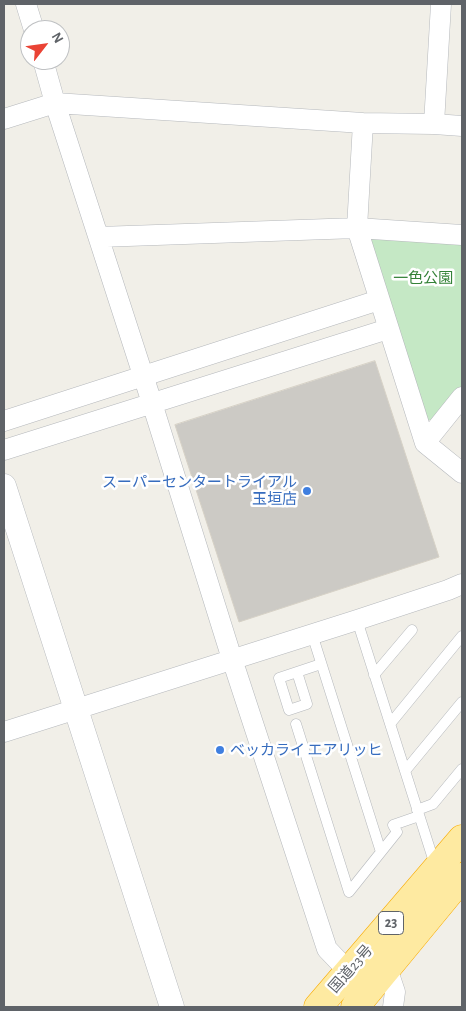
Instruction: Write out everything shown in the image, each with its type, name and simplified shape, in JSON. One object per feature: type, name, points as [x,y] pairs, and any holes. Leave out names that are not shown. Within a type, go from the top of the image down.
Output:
[{"type":"highway","name":"国道23号","points":[[318,1007],[462,839]]},
{"type":"highway","name":"国道23号","points":[[355,1007],[462,877]]},
{"type":"street","points":[[26,4],[31,20]]},
{"type":"street","points":[[434,124],[441,4]]},
{"type":"street","points":[[46,70],[232,659],[327,949],[349,972]]},
{"type":"street","points":[[4,119],[55,103],[363,123],[462,126]]},
{"type":"street","points":[[363,123],[357,228],[425,443],[462,473]]},
{"type":"street","points":[[99,237],[357,228],[462,235]]},
{"type":"street","points":[[4,421],[380,300]]},
{"type":"street","points":[[4,450],[388,329]]},
{"type":"street","points":[[425,443],[462,397]]},
{"type":"street","points":[[4,486],[172,1007]]},
{"type":"street","points":[[4,732],[461,585]]},
{"type":"street","points":[[387,968],[395,992],[393,1007]]},
{"type":"lane","points":[[357,620],[437,870]]},
{"type":"lane","points":[[374,675],[412,630]]},
{"type":"lane","points":[[312,634],[381,852]]},
{"type":"lane","points":[[390,724],[462,636]]},
{"type":"lane","points":[[297,672],[322,664]]},
{"type":"lane","points":[[405,772],[462,702]]},
{"type":"lane","points":[[296,724],[349,892],[397,832],[393,825],[433,804],[462,769]]},
{"type":"green space","name":"一色公園","points":[[376,235],[462,240],[462,388],[436,420],[424,420],[371,240]]},
{"type":"building","name":"スーパーセンタートライアル 玉垣店","points":[[375,361],[439,557],[239,622],[175,425]]},
{"type":"place","name":"スーパーセンタートライアル 玉垣店","points":[[307,491]]},
{"type":"place","name":"ベッカライ エアリッヒ","points":[[220,750]]}]
